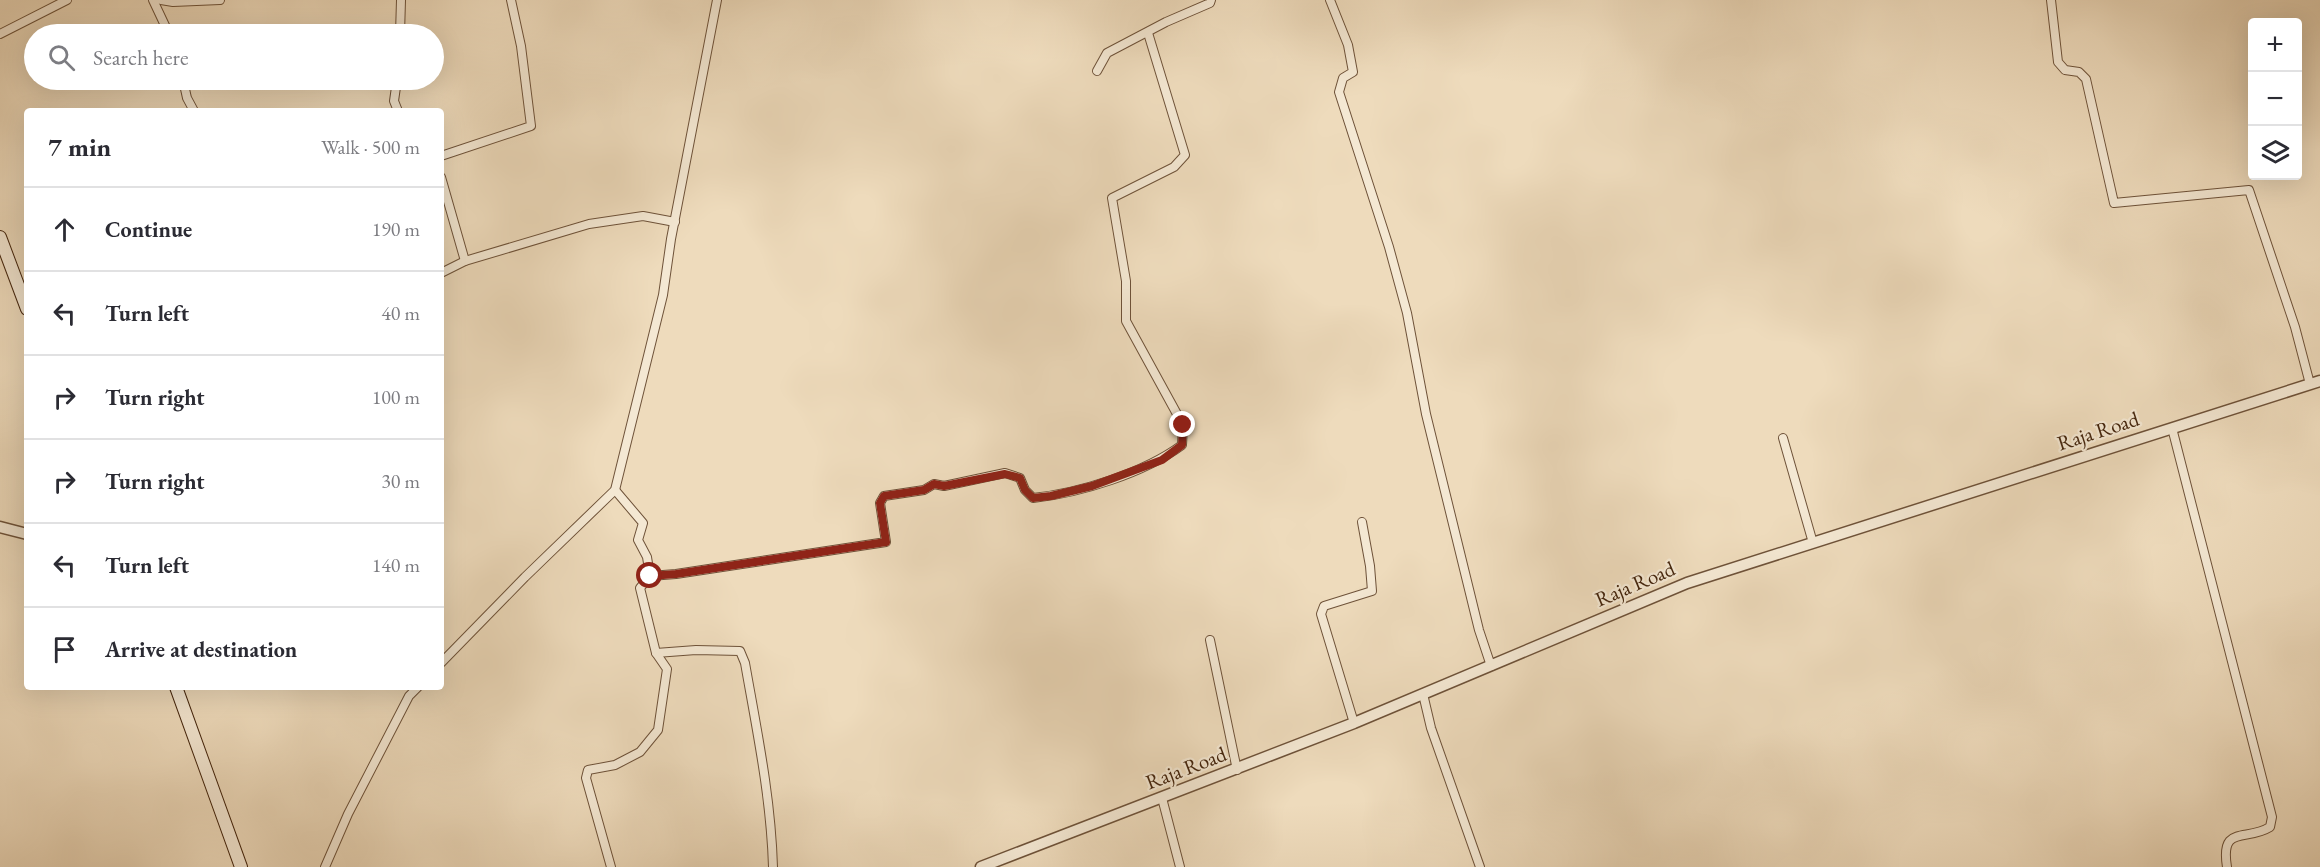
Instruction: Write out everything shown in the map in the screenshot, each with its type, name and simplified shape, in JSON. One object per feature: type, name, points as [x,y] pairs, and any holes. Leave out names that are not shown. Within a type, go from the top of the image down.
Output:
[{"type":"main road","points":[[0,237],[24,301]]},
{"type":"main road","points":[[177,690],[241,867]]},
{"type":"street","points":[[0,33],[67,0]]},
{"type":"street","points":[[153,0],[164,24]]},
{"type":"street","points":[[161,0],[173,2],[220,0]]},
{"type":"street","points":[[400,24],[401,0]]},
{"type":"street","points":[[444,155],[531,126],[521,46],[511,0]]},
{"type":"street","points":[[444,660],[615,490],[663,295],[717,0]]},
{"type":"street","points":[[1096,71],[1107,53],[1166,22],[1210,3],[1211,0]]},
{"type":"street","points":[[1330,0],[1348,45],[1353,72],[1343,78],[1339,92],[1389,247],[1404,302],[1426,414],[1479,630],[1491,666]]},
{"type":"street","points":[[2051,0],[2058,62],[2065,70],[2079,72],[2086,79],[2114,203],[2249,190],[2315,382]]},
{"type":"street","points":[[611,867],[586,778],[588,770],[615,765],[640,752],[657,730],[667,669],[656,653],[640,588],[650,576],[886,542],[880,503],[884,496],[924,490],[934,484],[944,486],[1005,474],[1020,478],[1025,490],[1033,498],[1051,496],[1092,486],[1162,460],[1182,445],[1183,425],[1126,321],[1126,281],[1112,198],[1174,167],[1185,155],[1148,33]]},
{"type":"street","points":[[185,90],[192,108]]},
{"type":"street","points":[[396,90],[394,101],[397,108]]},
{"type":"street","points":[[444,188],[465,261]]},
{"type":"street","points":[[444,272],[465,261],[589,224],[643,216],[675,222]]},
{"type":"street","name":"Raja Road","points":[[981,867],[1354,723],[1687,583],[2315,382]]},
{"type":"street","points":[[2172,428],[2272,817],[2270,827],[2263,831],[2236,836],[2227,843],[2224,852],[2226,867]]},
{"type":"street","points":[[1783,438],[1813,543]]},
{"type":"street","points":[[615,490],[643,523],[638,540],[647,557],[650,576]]},
{"type":"street","points":[[1354,723],[1320,614],[1324,606],[1372,591],[1362,522]]},
{"type":"street","points":[[0,527],[24,533]]},
{"type":"street","points":[[1210,640],[1237,770]]},
{"type":"street","points":[[656,653],[696,650],[740,651],[745,663],[765,777],[772,832],[773,867]]},
{"type":"street","points":[[325,867],[348,814],[409,696],[415,690]]},
{"type":"street","points":[[1423,694],[1431,728],[1480,867]]},
{"type":"street","points":[[1161,798],[1180,867]]},
{"type":"route","points":[[650,576],[886,542],[880,503],[884,496],[924,490],[934,484],[944,486],[1005,474],[1020,478],[1025,490],[1033,498],[1092,486],[1162,460],[1182,445],[1183,425]]}]
